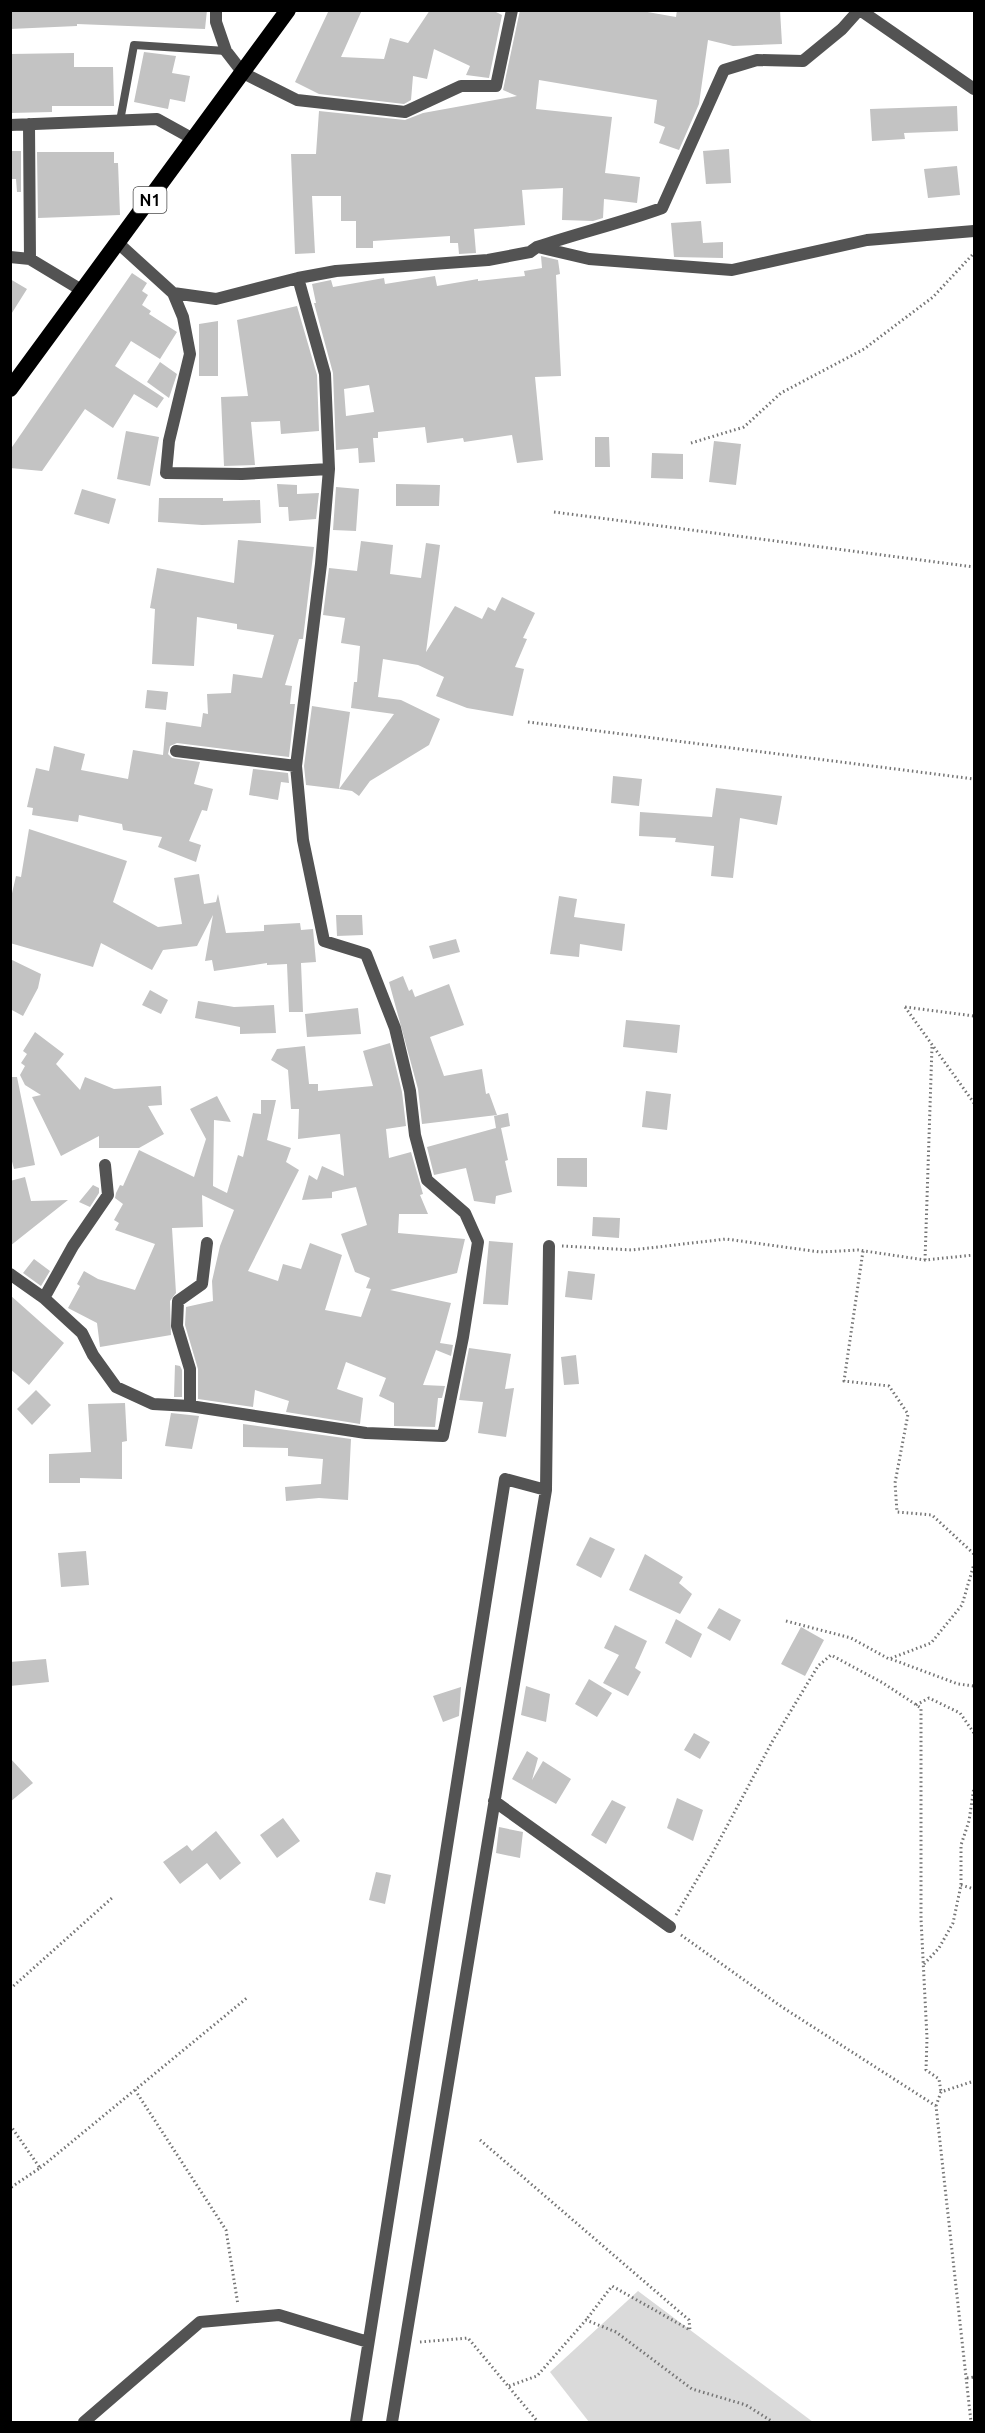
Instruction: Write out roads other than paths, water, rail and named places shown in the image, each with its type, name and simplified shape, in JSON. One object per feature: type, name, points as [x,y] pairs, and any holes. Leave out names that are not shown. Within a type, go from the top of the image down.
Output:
[{"type":"highway","name":"N1","points":[[10,389],[195,140],[288,10]]},
{"type":"street","points":[[216,10],[216,22],[226,51],[243,73],[297,100],[405,112],[461,86],[496,86],[512,10]]},
{"type":"street","points":[[173,293],[216,299],[298,278],[336,271],[488,260],[530,252],[537,247],[662,208],[724,70],[757,60],[802,61],[842,29],[859,10],[975,89]]},
{"type":"street","points":[[10,125],[157,119],[195,140]]},
{"type":"street","points":[[29,124],[30,259]]},
{"type":"street","points":[[537,247],[589,259],[732,270],[867,240],[975,231]]},
{"type":"street","points":[[118,243],[173,293],[183,316],[190,354],[169,441],[166,474],[242,474],[329,469]]},
{"type":"street","points":[[10,257],[30,259],[83,291]]},
{"type":"street","points":[[10,1274],[44,1298],[82,1333],[93,1354],[116,1387],[153,1404],[190,1407],[366,1433],[443,1436],[463,1337],[478,1242],[465,1213],[427,1180],[415,1135],[410,1091],[395,1028],[366,954],[324,942],[303,840],[296,766],[321,564],[329,469],[325,374],[298,278]]},
{"type":"street","points":[[176,751],[296,766]]},
{"type":"street","points":[[44,1298],[73,1246],[108,1195],[105,1165]]},
{"type":"street","points":[[190,1407],[190,1369],[177,1326],[178,1301],[202,1284],[207,1243]]},
{"type":"street","points":[[392,2422],[546,1490],[549,1246]]},
{"type":"street","points":[[356,2422],[505,1479],[546,1490]]},
{"type":"street","points":[[494,1801],[670,1927]]},
{"type":"street","points":[[84,2422],[200,2322],[279,2315],[369,2342]]},
{"type":"lane","points":[[120,121],[134,45],[226,51]]}]
